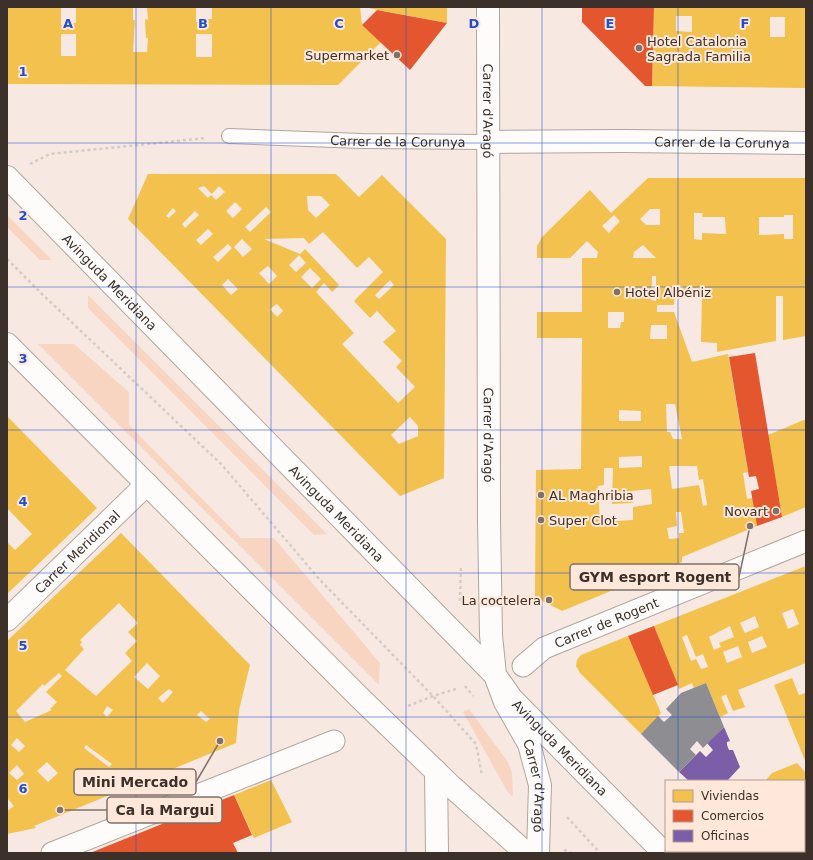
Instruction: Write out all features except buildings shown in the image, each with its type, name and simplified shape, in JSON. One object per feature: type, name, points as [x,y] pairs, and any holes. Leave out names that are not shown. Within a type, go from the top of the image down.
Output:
[{"type":"main road","name":"Carrer d'Aragó","points":[[488,7],[489,521],[492,635],[495,675],[505,702],[529,744],[540,785],[538,853]]},
{"type":"main road","name":"Carrer de la Corunya","points":[[488,142],[622,141],[806,144]]},
{"type":"main road","name":"Avinguda Meridiana","points":[[16,172],[495,675],[512,699],[664,853]]},
{"type":"main road","points":[[7,344],[359,696],[436,771],[526,853]]},
{"type":"main road","name":"Carrer Meridional","points":[[7,620],[147,484]]},
{"type":"main road","points":[[436,771],[437,853]]},
{"type":"street","name":"Carrer de Rogent","points":[[523,666],[544,648],[806,541]]},
{"type":"street","points":[[52,853],[334,741]]},
{"type":"lane","name":"Carrer de la Corunya","points":[[228,136],[361,141],[488,142]]},
{"type":"path","points":[[16,172],[50,154],[228,136]]},
{"type":"path","points":[[7,259],[222,465],[320,580],[433,696],[476,744],[482,778]]},
{"type":"path","points":[[401,709],[433,696],[456,689]]},
{"type":"path","points":[[564,814],[600,853]]},
{"type":"shaded area","points":[[7,215],[52,260],[40,260],[7,227]]},
{"type":"shaded area","points":[[88,295],[327,534],[314,535],[88,308]]},
{"type":"shaded area","points":[[38,344],[74,344],[129,392],[129,425],[241,538],[274,538],[380,663],[379,685]]},
{"type":"shaded area","points":[[469,709],[508,762],[512,773],[513,797],[507,791],[463,712]]},
{"type":"place","name":"Hotel Catalonia Sagrada Familia","points":[[639,48]]},
{"type":"place","name":"Supermarket","points":[[397,55]]},
{"type":"place","name":"Hotel Albéniz","points":[[617,292]]},
{"type":"place","name":"AL Maghribia","points":[[541,495]]},
{"type":"place","name":"Novart","points":[[776,511]]},
{"type":"place","name":"Super Clot","points":[[541,520]]},
{"type":"place","name":"GYM esport Rogent","points":[[750,526]]},
{"type":"place","name":"La coctelera","points":[[549,600]]},
{"type":"place","name":"Mini Mercado","points":[[220,741]]},
{"type":"place","name":"Ca la Margui","points":[[60,810]]}]
